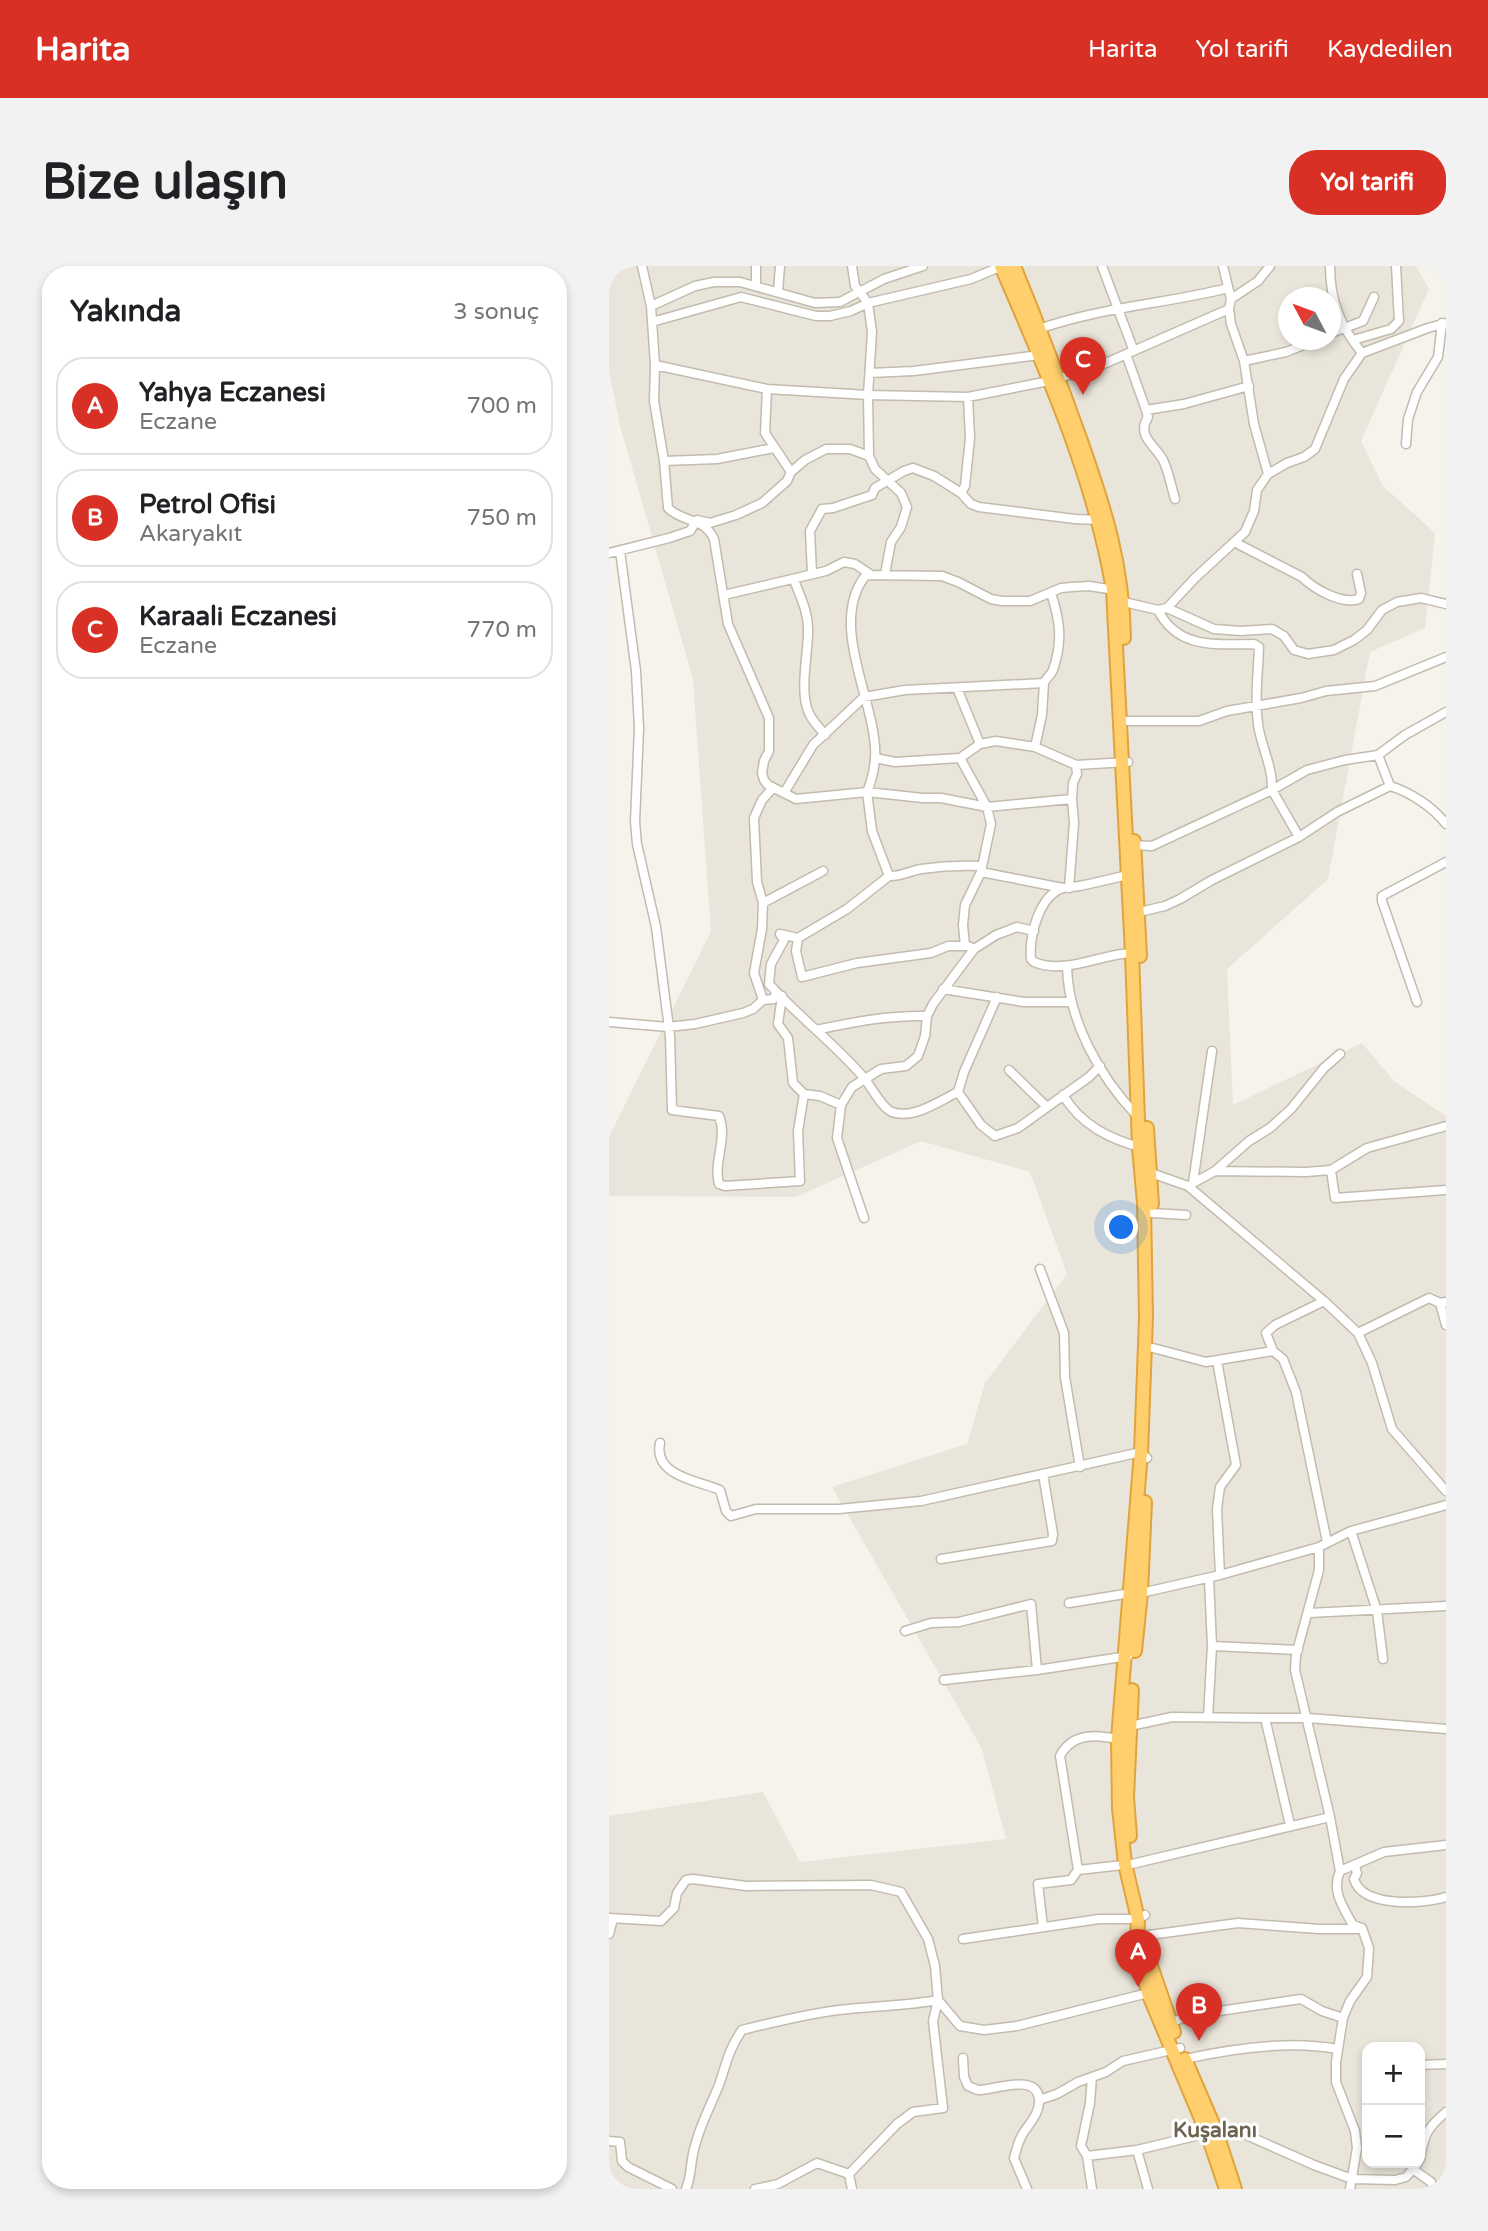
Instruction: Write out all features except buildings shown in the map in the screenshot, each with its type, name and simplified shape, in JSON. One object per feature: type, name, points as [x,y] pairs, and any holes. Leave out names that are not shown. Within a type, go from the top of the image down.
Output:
[{"type":"highway","points":[[1002,266],[1039,355],[1054,379]]},
{"type":"highway","points":[[1014,266],[1039,328],[1054,379],[1117,554],[1126,721],[1124,762],[1139,912],[1146,1318],[1144,1455]]},
{"type":"highway","points":[[1119,594],[1117,640],[1127,875],[1143,1122]]},
{"type":"highway","points":[[1143,1148],[1151,1173],[1155,1300],[1136,1593],[1123,1741],[1129,1864],[1153,1992],[1169,2022],[1179,2052]]},
{"type":"highway","points":[[1123,1741],[1130,1726],[1130,1655]]},
{"type":"highway","points":[[1141,1917],[1137,1945],[1153,1992],[1235,2189]]},
{"type":"highway","points":[[1211,2132],[1226,2189]]},
{"type":"street","points":[[642,266],[651,306],[655,365],[654,401],[664,461],[668,508],[684,518],[710,523],[762,503],[787,481],[791,472],[805,460],[826,449],[850,449],[869,456]]},
{"type":"street","points":[[755,266],[756,286]]},
{"type":"street","points":[[778,292],[781,266]]},
{"type":"street","points":[[852,266],[855,286],[868,303],[873,332],[868,395],[869,456],[887,482],[901,493],[907,507],[901,527],[891,542],[885,574]]},
{"type":"street","points":[[651,306],[695,286],[714,282],[740,282],[815,303],[840,302],[884,279],[923,266]]},
{"type":"street","points":[[652,322],[741,297],[816,316],[841,314],[868,303],[952,285],[1002,266]]},
{"type":"street","points":[[1102,266],[1117,308],[1148,417],[1143,425],[1144,433],[1164,461],[1175,499]]},
{"type":"street","points":[[1223,266],[1231,299],[1231,324],[1244,361],[1254,424],[1268,474]]},
{"type":"street","points":[[1231,299],[1249,288],[1270,266]]},
{"type":"street","points":[[1330,266],[1333,303],[1345,329],[1362,353]]},
{"type":"street","points":[[1353,341],[1391,329],[1399,321],[1396,266]]},
{"type":"street","points":[[1039,328],[1117,308],[1179,300],[1228,288]]},
{"type":"street","points":[[1341,330],[1363,321],[1374,297]]},
{"type":"street","points":[[655,365],[767,389],[968,397],[1054,379],[1098,366],[1229,309]]},
{"type":"street","points":[[1162,609],[1235,543],[1250,523],[1257,490],[1268,474],[1315,449],[1344,379],[1362,353],[1444,323]]},
{"type":"street","points":[[1406,444],[1408,419],[1417,392],[1438,357],[1444,323]]},
{"type":"street","points":[[1244,361],[1291,350]]},
{"type":"street","points":[[870,373],[914,371],[1039,355]]},
{"type":"street","points":[[1146,410],[1184,404],[1248,386]]},
{"type":"street","points":[[767,389],[765,433],[791,472]]},
{"type":"street","points":[[961,493],[965,486],[971,438],[968,397]]},
{"type":"street","points":[[664,461],[717,459],[774,448]]},
{"type":"street","points":[[812,573],[810,531],[822,509],[872,495],[875,488],[913,468],[924,470],[979,507],[1103,519]]},
{"type":"street","points":[[609,553],[690,531],[697,520]]},
{"type":"street","points":[[697,520],[711,531],[714,539],[728,624],[769,718],[769,751],[762,773],[768,785],[796,799],[867,792],[941,798],[987,807],[1072,799]]},
{"type":"street","points":[[1235,543],[1339,598],[1359,600],[1361,593],[1357,574]]},
{"type":"street","points":[[620,551],[636,671],[639,728],[635,797],[637,844],[656,927],[668,1027],[672,1110],[719,1116],[723,1124],[717,1176],[719,1184],[725,1186],[800,1181],[798,1131],[804,1094]]},
{"type":"street","points":[[724,595],[793,580],[849,562],[870,574],[942,576],[991,599],[1002,601],[1030,601],[1061,588],[1089,586],[1119,594],[1214,629],[1272,629],[1284,636],[1294,650],[1308,654],[1346,645],[1367,630],[1382,610],[1397,601],[1421,598],[1446,604]]},
{"type":"street","points":[[870,574],[862,579],[851,612],[851,636],[874,738],[875,758],[867,792],[872,831],[889,876]]},
{"type":"street","points":[[793,580],[805,608],[808,631],[806,705],[810,716],[825,735]]},
{"type":"street","points":[[1035,747],[1042,715],[1044,683],[1052,673],[1061,632],[1051,593]]},
{"type":"street","points":[[1162,609],[1170,627],[1202,644],[1259,647],[1256,706],[1259,732],[1273,781],[1272,790],[1299,837]]},
{"type":"street","points":[[1126,721],[1199,721],[1227,711],[1338,688],[1375,686],[1446,657]]},
{"type":"street","points":[[784,793],[806,754],[864,697],[905,690],[1044,683]]},
{"type":"street","points":[[957,688],[980,744]]},
{"type":"street","points":[[1134,845],[1151,846],[1272,790],[1307,770],[1378,755],[1405,735],[1446,712]]},
{"type":"street","points":[[875,758],[895,761],[960,758],[980,744],[1004,741],[1035,747],[1076,765],[1124,762]]},
{"type":"street","points":[[1378,755],[1390,786],[1407,793],[1431,809],[1446,824]]},
{"type":"street","points":[[865,1218],[837,1138],[841,1105],[852,1087],[881,1069],[906,1066],[918,1056],[925,1036],[927,1016],[969,948],[963,925],[965,905],[982,869],[991,832],[987,807],[960,758]]},
{"type":"street","points":[[1066,888],[1074,823],[1072,799],[1076,765]]},
{"type":"street","points":[[1139,912],[1165,906],[1299,837],[1337,812],[1390,786]]},
{"type":"street","points":[[763,1000],[754,973],[762,929],[763,903],[757,882],[754,818],[762,800],[773,788]]},
{"type":"street","points":[[1417,1002],[1382,896],[1446,862]]},
{"type":"street","points":[[997,997],[958,1092],[916,1111],[892,1112],[865,1080],[769,984],[769,972],[784,940],[780,934],[798,938],[847,909],[889,876],[949,865],[982,869],[1066,888]]},
{"type":"street","points":[[763,903],[823,871]]},
{"type":"street","points":[[1127,875],[1066,888],[1052,894],[1034,931],[1031,959],[1040,964],[1067,965],[1103,956],[1132,953]]},
{"type":"street","points":[[798,938],[796,951],[802,977],[857,963],[931,953],[948,946],[969,948],[1017,927],[1034,931]]},
{"type":"street","points":[[1067,965],[1071,1002],[1084,1037],[1125,1103],[1143,1122]]},
{"type":"street","points":[[943,989],[1024,1003],[1071,1002]]},
{"type":"street","points":[[609,1022],[668,1027],[736,1015],[753,1009],[763,1000],[774,999],[779,994]]},
{"type":"street","points":[[779,994],[778,1024],[788,1038],[791,1079],[797,1090],[841,1105]]},
{"type":"street","points":[[816,1030],[860,1019],[902,1015],[927,1016]]},
{"type":"street","points":[[1191,1184],[1212,1051]]},
{"type":"street","points":[[1191,1184],[1215,1171],[1249,1141],[1270,1128],[1291,1109],[1324,1068],[1341,1054]]},
{"type":"street","points":[[958,1092],[981,1125],[995,1136],[1019,1128],[1100,1066]]},
{"type":"street","points":[[1009,1070],[1046,1106]]},
{"type":"street","points":[[1063,1095],[1082,1120],[1113,1138],[1143,1148]]},
{"type":"street","points":[[1215,1171],[1331,1171],[1367,1148],[1446,1126]]},
{"type":"street","points":[[1331,1171],[1335,1198],[1446,1190]]},
{"type":"street","points":[[1151,1173],[1191,1184],[1359,1333],[1372,1363],[1392,1429],[1446,1491]]},
{"type":"street","points":[[1152,1213],[1185,1215]]},
{"type":"street","points":[[1040,1269],[1064,1333],[1065,1377],[1080,1467]]},
{"type":"street","points":[[1359,1333],[1429,1298],[1443,1302],[1446,1325]]},
{"type":"street","points":[[1324,1301],[1275,1325],[1266,1333],[1273,1351],[1283,1359],[1296,1392],[1323,1544],[1295,1670],[1330,1816],[1340,1871],[1336,1881],[1336,1893],[1353,1925],[1362,1928]]},
{"type":"street","points":[[1153,1348],[1206,1362],[1273,1351]]},
{"type":"street","points":[[1217,1361],[1235,1465],[1220,1487],[1217,1509],[1220,1575]]},
{"type":"street","points":[[660,1443],[659,1452],[663,1463],[682,1478],[720,1490],[726,1511],[731,1516],[756,1509],[839,1509],[921,1501],[1144,1455]]},
{"type":"street","points":[[941,1559],[1052,1541],[1043,1474]]},
{"type":"street","points":[[1069,1603],[1209,1578],[1323,1544],[1351,1531],[1446,1505]]},
{"type":"street","points":[[1351,1531],[1377,1611],[1383,1659]]},
{"type":"street","points":[[1208,1718],[1212,1646],[1209,1578]]},
{"type":"street","points":[[905,1631],[931,1623],[959,1622],[1031,1604],[1037,1670]]},
{"type":"street","points":[[1309,1612],[1446,1606]]},
{"type":"street","points":[[1212,1646],[1298,1650]]},
{"type":"street","points":[[944,1680],[1037,1670],[1130,1655]]},
{"type":"street","points":[[1130,1726],[1172,1717],[1308,1718],[1446,1729]]},
{"type":"street","points":[[1265,1718],[1290,1825]]},
{"type":"street","points":[[1043,1927],[1038,1884],[1071,1880],[1078,1870],[1060,1756],[1064,1748],[1089,1734],[1123,1741]]},
{"type":"street","points":[[1078,1870],[1129,1864],[1330,1816]]},
{"type":"street","points":[[1340,1871],[1384,1852],[1446,1845]]},
{"type":"street","points":[[1355,1866],[1356,1886],[1370,1896],[1403,1903],[1422,1903],[1446,1897]]},
{"type":"street","points":[[609,1934],[611,1919],[661,1921],[674,1908],[677,1893],[686,1880],[746,1886],[871,1885],[901,1892],[928,1939],[935,1966],[937,2000],[933,2021],[943,2108],[913,2112],[897,2124],[849,2174]]},
{"type":"street","points":[[963,1939],[1099,1919],[1141,1917]]},
{"type":"street","points":[[1142,1936],[1238,1923],[1319,1929],[1362,1928]]},
{"type":"street","points":[[1350,2189],[1357,2148],[1355,2131],[1336,2082],[1337,2049],[1343,2018],[1350,2001],[1367,1976],[1369,1948],[1362,1928]]},
{"type":"street","points":[[937,2000],[960,2026],[984,2031],[1153,1992]]},
{"type":"street","points":[[1169,2022],[1192,2014],[1301,1999],[1322,2011],[1343,2018]]},
{"type":"street","points":[[686,2189],[691,2177],[694,2148],[699,2132],[721,2080],[730,2047],[742,2030],[839,2010],[903,2006],[937,2000]]},
{"type":"street","points":[[1039,2100],[1106,2072],[1123,2061],[1179,2052],[1214,2053],[1289,2044],[1337,2049]]},
{"type":"street","points":[[963,2058],[964,2077],[968,2086],[978,2090],[1014,2083],[1035,2090],[1039,2100],[1035,2117],[1021,2136],[1014,2158],[1027,2189]]},
{"type":"street","points":[[1425,2065],[1446,2064]]},
{"type":"street","points":[[1092,2077],[1090,2103],[1081,2146],[1087,2156],[1092,2189]]},
{"type":"street","points":[[1425,2135],[1431,2124],[1446,2112]]},
{"type":"street","points":[[1087,2156],[1136,2150],[1211,2132],[1235,2130],[1352,2179],[1395,2180],[1406,2178],[1414,2168]]},
{"type":"street","points":[[609,2141],[620,2142],[622,2161],[628,2167],[672,2189]]},
{"type":"street","points":[[1136,2150],[1149,2189]]},
{"type":"street","points":[[755,2189],[778,2184],[817,2163],[849,2174]]},
{"type":"street","points":[[1420,2168],[1433,2189]]},
{"type":"street","points":[[849,2174],[852,2189]]},
{"type":"shaded area","points":[[609,266],[1416,266],[1429,289],[1361,441],[1383,486],[1435,533],[1425,628],[1370,652],[1328,879],[1227,969],[1233,1105],[1362,1043],[1394,1081],[1446,1116],[1446,2189],[609,2189],[609,1816],[763,1792],[800,1862],[1006,1839],[982,1749],[832,1487],[967,1444],[985,1383],[1067,1274],[1030,1172],[921,1141],[796,1197],[609,1196],[609,1137],[711,931],[693,679],[620,426],[609,371]]},
{"type":"place","name":"Karaali Eczanesi","points":[[1083,395]]},
{"type":"place","name":"Yahya Eczanesi","points":[[1138,1987]]},
{"type":"place","name":"Petrol Ofisi","points":[[1199,2041]]},
{"type":"district","name":"Kuşalanı","points":[[1215,2130]]}]
